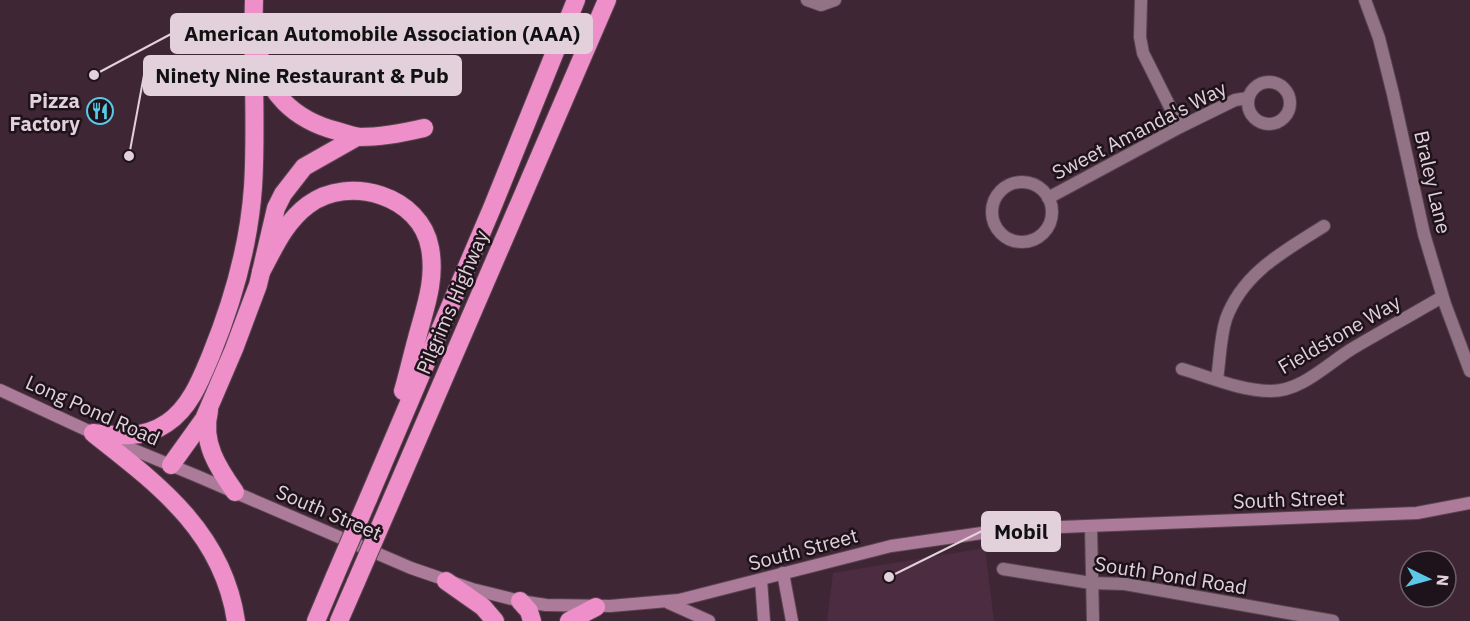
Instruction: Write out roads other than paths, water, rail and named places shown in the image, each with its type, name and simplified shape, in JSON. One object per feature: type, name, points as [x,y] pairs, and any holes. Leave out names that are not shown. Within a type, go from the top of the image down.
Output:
[{"type":"highway","points":[[171,465],[176,441],[237,284],[249,221],[254,162],[254,0]]},
{"type":"highway","name":"Pilgrims Highway","points":[[339,621],[607,0]]},
{"type":"highway","name":"Pilgrims Highway","points":[[316,621],[492,208],[575,3]]},
{"type":"highway","points":[[253,24],[264,71],[286,104],[298,115],[313,123],[357,137],[401,133],[424,128]]},
{"type":"highway","points":[[171,465],[204,418],[234,350],[261,272],[276,208],[291,182],[304,166],[357,137]]},
{"type":"highway","points":[[261,272],[280,236],[292,220],[310,204],[338,192],[358,190],[376,193],[395,201],[412,214],[425,230],[432,265],[429,301],[417,337],[387,453]]},
{"type":"highway","points":[[93,433],[123,437],[159,427],[176,416],[196,387]]},
{"type":"highway","points":[[211,404],[207,427],[211,450],[217,465],[235,492]]},
{"type":"highway","points":[[93,433],[152,480],[185,512],[221,569],[228,585],[236,621]]},
{"type":"highway","points":[[446,581],[483,607],[495,621]]},
{"type":"highway","points":[[347,621],[356,582]]},
{"type":"highway","points":[[515,621],[520,601]]},
{"type":"highway","points":[[520,601],[529,611],[532,621]]},
{"type":"highway","points":[[568,621],[596,607]]},
{"type":"street","points":[[807,0],[821,5],[835,0]]},
{"type":"street","points":[[1141,0],[1140,38],[1143,52],[1180,127]]},
{"type":"street","name":"Braley Lane","points":[[1365,0],[1379,38],[1394,94],[1424,234],[1442,297],[1470,371]]},
{"type":"street","name":"Sweet Amanda's Way","points":[[1048,198],[1180,127],[1235,100],[1248,98]]},
{"type":"street","name":"Sweet Amanda's Way","points":[[1025,182],[1034,185],[1048,198],[1052,208],[1052,218],[1042,235],[1034,240],[1014,241],[1005,237],[993,222],[992,212],[998,193],[1015,183],[1025,182]]},
{"type":"street","points":[[1217,379],[1226,320],[1240,291],[1278,253],[1324,226]]},
{"type":"street","name":"Fieldstone Way","points":[[1182,369],[1254,389],[1272,391],[1287,388],[1319,373],[1352,349],[1442,297]]},
{"type":"street","name":"Long Pond Road","points":[[0,390],[93,433],[171,465]]},
{"type":"street","name":"South Street","points":[[171,465],[446,581],[520,601],[558,606],[596,607],[665,602],[702,595],[891,546],[968,534],[1042,528],[1417,513],[1470,503]]},
{"type":"street","points":[[1091,527],[1093,621]]},
{"type":"street","name":"South Pond Road","points":[[1003,569],[1091,583],[1125,584],[1333,621]]},
{"type":"street","points":[[783,573],[792,621]]},
{"type":"street","points":[[761,580],[764,621]]},
{"type":"street","points":[[665,602],[709,621]]},
{"type":"place","name":"American Automobile Association (AAA)","points":[[94,75]]},
{"type":"place","name":"Pizza Factory","points":[[100,111]]},
{"type":"place","name":"Ninety Nine Restaurant & Pub","points":[[129,156]]},
{"type":"place","name":"Mobil","points":[[889,577]]}]
